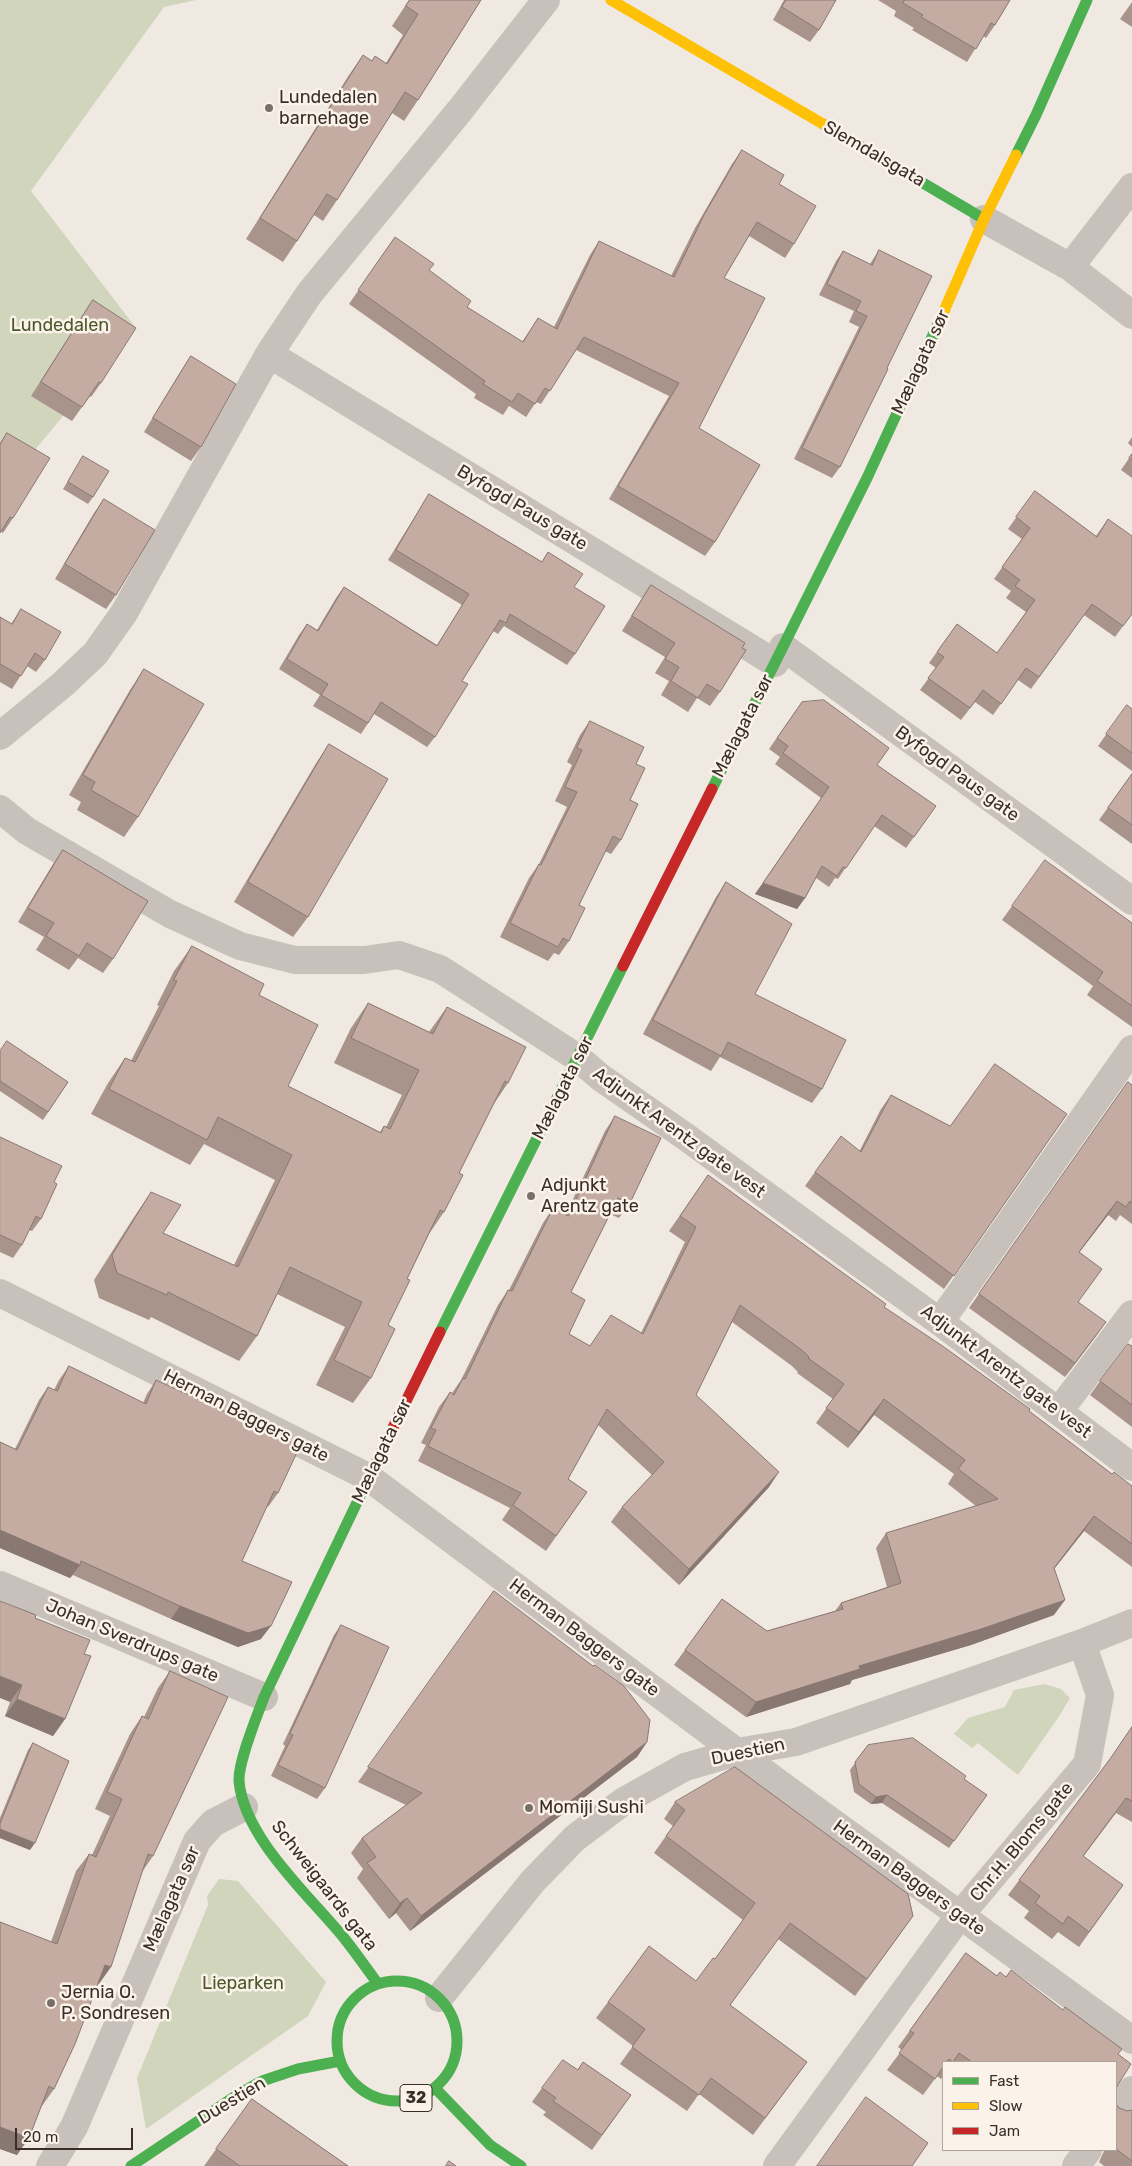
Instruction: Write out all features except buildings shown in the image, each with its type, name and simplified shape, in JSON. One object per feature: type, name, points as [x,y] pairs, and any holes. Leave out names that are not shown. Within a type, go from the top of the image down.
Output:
[{"type":"street","points":[[0,736],[62,685],[95,654],[124,613],[269,354],[309,294],[462,109],[546,0]]},
{"type":"street","name":"Slemdalsgata","points":[[611,0],[984,219],[1070,267],[1132,315]]},
{"type":"street","name":"Mælagata sør","points":[[50,2166],[74,2127],[197,1841],[213,1823],[244,1807],[239,1779],[243,1756],[264,1697],[368,1477],[867,478],[954,290],[984,219],[1036,115],[1087,0]]},
{"type":"street","points":[[1070,267],[1132,187]]},
{"type":"street","name":"Byfogd Paus gate","points":[[269,354],[779,655],[1132,901]]},
{"type":"street","name":"Adjunkt Arentz gate vest","points":[[0,809],[27,831],[162,910],[240,946],[295,960],[364,960],[399,955],[440,969],[578,1058],[600,1077],[686,1137],[940,1322],[1132,1467]]},
{"type":"street","points":[[940,1322],[1132,1049]]},
{"type":"street","name":"Herman Baggers gate","points":[[0,1293],[368,1477],[737,1752],[1132,2040]]},
{"type":"street","points":[[1059,1411],[1132,1314]]},
{"type":"street","name":"Johan Sverdrups gate","points":[[0,1585],[264,1697]]},
{"type":"street","name":"Duestien","points":[[439,1998],[533,1881],[576,1838],[624,1801],[685,1767],[737,1752],[796,1742],[1082,1643],[1132,1623]]},
{"type":"street","name":"Chr.H. Bloms gate","points":[[777,2166],[960,1915],[1087,1764],[1100,1695],[1082,1643]]},
{"type":"street","name":"Schweigaards gata","points":[[244,1807],[266,1846],[345,1939],[378,1984]]},
{"type":"street","name":"32","points":[[404,1982],[424,1988],[439,1998],[451,2015],[456,2032],[457,2048],[453,2064],[446,2076],[435,2088],[418,2098],[399,2101],[380,2099],[363,2091],[349,2078],[340,2061],[337,2045],[338,2030],[343,2015],[352,2002],[364,1991],[378,1984],[404,1982]]},
{"type":"street","name":"Duestien","points":[[131,2166],[240,2092],[262,2081],[298,2069],[340,2061]]},
{"type":"street","name":"32","points":[[435,2088],[490,2145],[521,2166]]},
{"type":"street","points":[[1117,2111],[1132,2090]]},
{"type":"street","points":[[1076,2166],[1087,2151]]},
{"type":"green space","name":"Lundedalen","points":[[0,0],[196,0],[164,7],[31,191],[136,328],[0,492]]},
{"type":"green space","points":[[1044,1684],[1061,1689],[1070,1698],[1018,1775],[978,1743],[972,1748],[954,1734],[968,1718],[1005,1707],[1014,1690]]},
{"type":"green space","name":"Lieparken","points":[[219,1879],[238,1881],[326,1982],[308,2016],[146,2129],[137,2078],[208,1905],[207,1896]]},
{"type":"traffic: fast","points":[[1016,155],[1036,115],[1087,0]]},
{"type":"traffic: fast","points":[[823,124],[984,219]]},
{"type":"traffic: fast","points":[[712,789],[867,478],[944,311]]},
{"type":"traffic: fast","points":[[440,1332],[623,966]]},
{"type":"traffic: fast","points":[[378,1984],[344,1938],[280,1865],[265,1844],[253,1824],[244,1802],[239,1781],[245,1751],[264,1697],[383,1448]]},
{"type":"traffic: fast","points":[[397,1981],[409,1982],[420,1986],[430,1991],[439,1999],[447,2008],[452,2018],[456,2029],[457,2041],[456,2053],[452,2064],[447,2074],[439,2083],[430,2091],[420,2096],[409,2100],[397,2101],[385,2100],[374,2096],[364,2091],[355,2083],[347,2074],[342,2064],[338,2053],[337,2041],[338,2029],[342,2018],[347,2008],[355,1999],[364,1991],[374,1986],[385,1982],[397,1981]]},
{"type":"traffic: fast","points":[[131,2166],[240,2093],[262,2081],[298,2069],[340,2061]]},
{"type":"traffic: fast","points":[[435,2088],[490,2145],[521,2166]]},
{"type":"traffic: slow","points":[[611,0],[823,124]]},
{"type":"traffic: slow","points":[[944,311],[984,219],[1016,155]]},
{"type":"traffic: jam","points":[[623,966],[712,789]]},
{"type":"traffic: jam","points":[[383,1448],[440,1332]]},
{"type":"place","name":"Lundedalen barnehage","points":[[269,108]]},
{"type":"place","name":"Adjunkt Arentz gate","points":[[531,1196]]},
{"type":"place","name":"Momiji Sushi","points":[[529,1808]]},
{"type":"place","name":"Jernia O. P. Sondresen","points":[[51,2003]]}]
